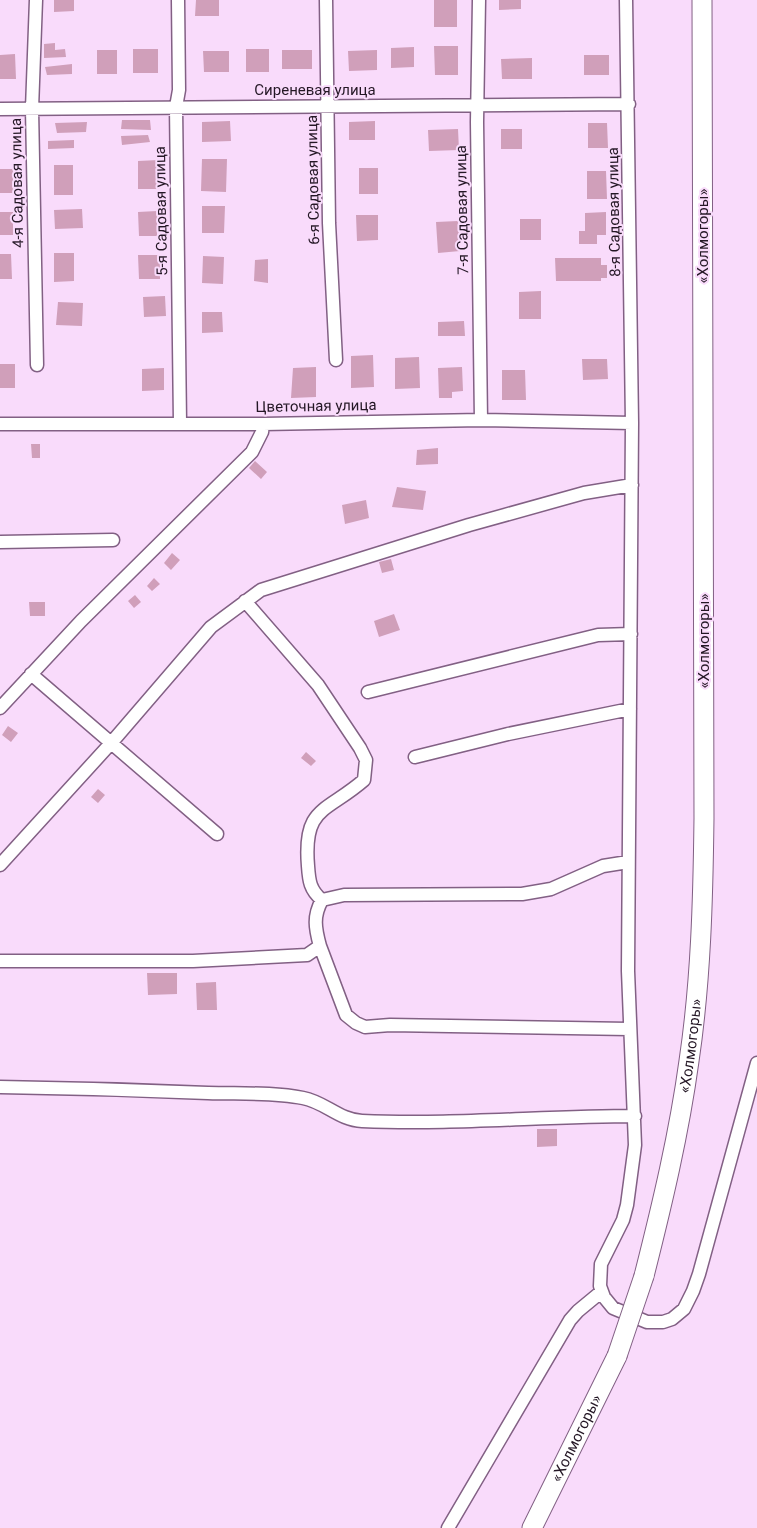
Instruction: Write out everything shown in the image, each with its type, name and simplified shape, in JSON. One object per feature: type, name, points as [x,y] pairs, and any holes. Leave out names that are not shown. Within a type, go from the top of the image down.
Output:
[{"type":"highway","name":"«Холмогоры»","points":[[544,1528],[617,1356],[644,1276],[667,1185],[683,1105],[697,995],[701,936],[704,818],[702,0]]},
{"type":"highway","name":"«Холмогоры»","points":[[532,1528],[617,1356]]},
{"type":"street","name":"4-я Садовая улица","points":[[36,0],[32,109],[37,365]]},
{"type":"street","name":"5-я Садовая улица","points":[[178,0],[179,90],[176,107],[180,422]]},
{"type":"street","name":"6-я Садовая улица","points":[[326,0],[329,223],[336,360]]},
{"type":"street","name":"7-я Садовая улица","points":[[479,0],[478,106],[481,420]]},
{"type":"street","name":"8-я Садовая улица","points":[[601,1292],[599,1279],[601,1264],[623,1220],[631,1185],[635,1116],[629,1029],[628,862],[632,423],[629,104],[626,0]]},
{"type":"street","name":"Сиреневая улица","points":[[0,109],[629,104]]},
{"type":"street","name":"Цветочная улица","points":[[0,424],[180,422],[262,424],[481,420],[632,423]]},
{"type":"street","points":[[0,708],[81,620],[252,452],[260,438],[262,424]]},
{"type":"street","points":[[0,865],[112,742],[211,627],[261,590],[469,525],[584,493],[632,485]]},
{"type":"street","points":[[0,542],[112,540]]},
{"type":"street","points":[[245,601],[318,685],[366,760],[364,780],[313,820],[308,830],[309,884],[313,892],[322,900]]},
{"type":"street","points":[[368,692],[598,635],[630,634]]},
{"type":"street","points":[[32,674],[216,834]]},
{"type":"street","points":[[414,757],[508,734],[630,709]]},
{"type":"street","points":[[628,862],[604,866],[551,889],[522,894],[344,895],[322,900],[316,911],[315,926],[320,946],[346,1016],[365,1027],[390,1025],[629,1029]]},
{"type":"street","points":[[0,961],[212,960],[307,955],[320,946]]},
{"type":"street","points":[[448,1528],[570,1320],[578,1311],[601,1292],[613,1308],[647,1322],[663,1322],[672,1319],[684,1310],[696,1282],[757,1063]]},
{"type":"street","points":[[0,1086],[98,1088],[304,1098],[342,1118],[360,1121],[466,1122],[532,1120],[557,1116],[635,1116]]},
{"type":"building","points":[[54,0],[74,0],[74,11],[54,12]]},
{"type":"building","points":[[196,0],[219,0],[219,16],[195,16]]},
{"type":"building","points":[[434,0],[457,0],[457,27],[434,27]]},
{"type":"building","points":[[499,0],[521,0],[521,9],[499,10]]},
{"type":"building","points":[[55,43],[55,50],[65,49],[66,57],[44,58],[44,44]]},
{"type":"building","points":[[434,46],[458,46],[458,75],[435,75]]},
{"type":"building","points":[[414,47],[414,67],[391,68],[391,48]]},
{"type":"building","points":[[133,49],[158,49],[158,73],[133,73]]},
{"type":"building","points":[[246,49],[269,49],[269,72],[246,72]]},
{"type":"building","points":[[97,50],[117,50],[117,74],[97,74]]},
{"type":"building","points":[[282,50],[312,50],[312,69],[282,69]]},
{"type":"building","points":[[377,50],[377,70],[349,71],[348,51]]},
{"type":"building","points":[[203,51],[229,51],[229,72],[204,72]]},
{"type":"building","points":[[15,54],[16,79],[0,79],[0,55]]},
{"type":"building","points":[[584,55],[609,55],[609,75],[584,75]]},
{"type":"building","points":[[532,58],[532,79],[502,79],[501,59]]},
{"type":"building","points":[[72,64],[72,74],[47,75],[45,67]]},
{"type":"building","points":[[122,120],[150,120],[151,130],[121,129]]},
{"type":"building","points":[[230,121],[231,141],[202,142],[202,122]]},
{"type":"building","points":[[375,121],[375,140],[349,140],[349,122]]},
{"type":"building","points":[[87,122],[86,132],[57,133],[55,123]]},
{"type":"building","points":[[588,123],[607,123],[608,148],[588,148]]},
{"type":"building","points":[[458,129],[459,150],[429,151],[428,130]]},
{"type":"building","points":[[501,129],[522,129],[522,149],[501,149]]},
{"type":"building","points":[[148,135],[150,142],[122,145],[121,136]]},
{"type":"building","points":[[74,140],[74,148],[48,149],[48,141]]},
{"type":"building","points":[[202,159],[227,159],[226,192],[201,191]]},
{"type":"building","points":[[159,160],[159,189],[138,189],[138,161]]},
{"type":"building","points":[[54,165],[73,165],[73,195],[54,195]]},
{"type":"building","points":[[359,168],[378,168],[378,194],[359,194]]},
{"type":"building","points":[[0,169],[13,169],[13,193],[0,193]]},
{"type":"building","points":[[587,171],[606,171],[607,199],[587,199]]},
{"type":"building","points":[[202,206],[225,206],[224,233],[202,233]]},
{"type":"building","points":[[82,209],[83,228],[55,229],[54,210]]},
{"type":"building","points":[[157,211],[157,236],[139,236],[138,212]]},
{"type":"building","points":[[0,212],[13,212],[13,235],[0,235]]},
{"type":"building","points":[[606,212],[606,235],[597,235],[597,244],[579,244],[579,231],[585,231],[585,213]]},
{"type":"building","points":[[356,215],[378,215],[378,240],[357,241]]},
{"type":"building","points":[[520,219],[541,219],[541,240],[520,240]]},
{"type":"building","points":[[458,221],[460,251],[438,253],[436,222]]},
{"type":"building","points":[[54,253],[74,253],[74,281],[54,282]]},
{"type":"building","points":[[0,254],[11,254],[12,279],[0,279]]},
{"type":"building","points":[[138,255],[160,255],[160,279],[139,279]]},
{"type":"building","points":[[203,256],[224,257],[223,284],[202,283]]},
{"type":"building","points":[[555,258],[601,258],[601,265],[607,265],[607,278],[601,278],[601,281],[556,281]]},
{"type":"building","points":[[268,259],[268,283],[254,281],[255,260]]},
{"type":"building","points":[[541,291],[541,319],[519,319],[519,292]]},
{"type":"building","points":[[165,296],[166,316],[144,317],[143,297]]},
{"type":"building","points":[[58,302],[83,303],[82,326],[56,325]]},
{"type":"building","points":[[202,312],[222,312],[223,332],[202,333]]},
{"type":"building","points":[[464,321],[465,336],[438,336],[438,322]]},
{"type":"building","points":[[373,355],[374,387],[351,388],[351,356]]},
{"type":"building","points":[[419,357],[420,388],[395,389],[395,358]]},
{"type":"building","points":[[582,359],[607,359],[608,379],[583,380]]},
{"type":"building","points":[[0,364],[15,364],[15,388],[0,388]]},
{"type":"building","points":[[316,367],[316,397],[291,398],[293,368]]},
{"type":"building","points":[[462,367],[463,391],[452,392],[452,398],[439,398],[438,368]]},
{"type":"building","points":[[164,368],[164,390],[142,391],[142,369]]},
{"type":"building","points":[[502,370],[525,370],[526,400],[502,400]]},
{"type":"building","points":[[31,444],[40,444],[40,458],[32,458]]},
{"type":"building","points":[[438,448],[438,464],[416,465],[417,450]]},
{"type":"building","points":[[255,461],[267,472],[261,479],[249,468]]},
{"type":"building","points":[[397,487],[426,491],[423,510],[392,507]]},
{"type":"building","points":[[366,500],[369,518],[345,524],[342,505]]},
{"type":"building","points":[[172,553],[180,560],[171,570],[164,563]]},
{"type":"building","points":[[391,559],[394,570],[382,573],[379,562]]},
{"type":"building","points":[[154,578],[160,584],[152,591],[147,586]]},
{"type":"building","points":[[135,595],[141,602],[134,608],[128,601]]},
{"type":"building","points":[[29,602],[45,602],[45,616],[30,616]]},
{"type":"building","points":[[394,614],[400,630],[379,637],[374,621]]},
{"type":"building","points":[[8,726],[18,733],[11,742],[2,735]]},
{"type":"building","points":[[306,752],[316,761],[311,766],[301,758]]},
{"type":"building","points":[[98,789],[105,795],[98,803],[91,797]]},
{"type":"building","points":[[147,973],[177,973],[177,994],[148,995]]},
{"type":"building","points":[[216,982],[217,1010],[197,1010],[196,983]]},
{"type":"building","points":[[537,1129],[557,1129],[557,1146],[537,1147]]}]
